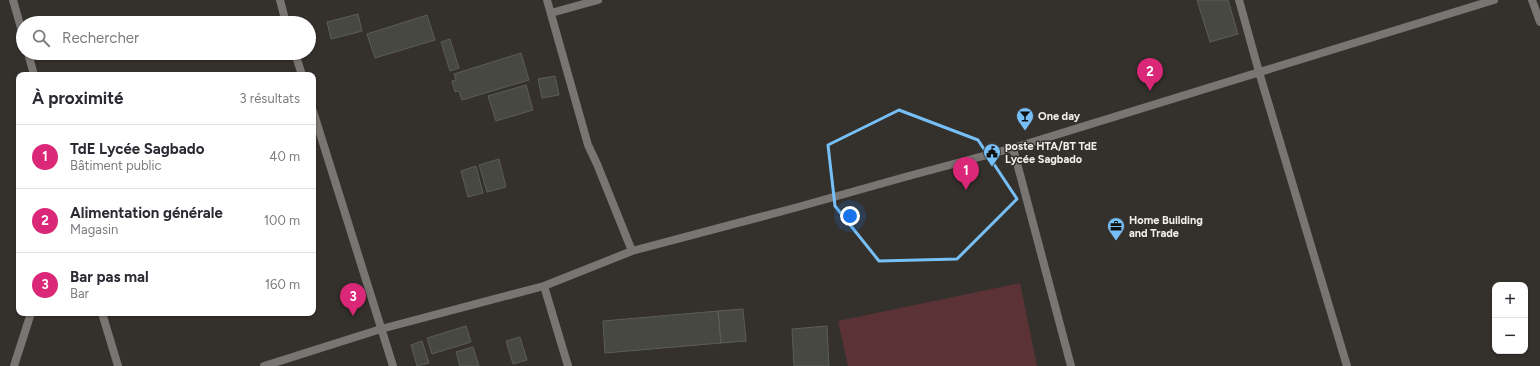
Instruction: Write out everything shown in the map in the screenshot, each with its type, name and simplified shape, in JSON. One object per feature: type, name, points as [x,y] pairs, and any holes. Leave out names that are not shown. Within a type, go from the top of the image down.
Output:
[{"type":"street","points":[[13,0],[18,16]]},
{"type":"street","points":[[280,0],[284,16]]},
{"type":"street","points":[[547,0],[588,145],[632,251]]},
{"type":"street","points":[[551,13],[598,0]]},
{"type":"street","points":[[1239,0],[1347,366]]},
{"type":"street","points":[[264,366],[382,329],[544,286],[632,251],[1013,148],[1494,0]]},
{"type":"street","points":[[1532,0],[1540,22]]},
{"type":"street","points":[[30,60],[33,72]]},
{"type":"street","points":[[297,60],[301,72]]},
{"type":"street","points":[[316,120],[393,366]]},
{"type":"street","points":[[1013,148],[1071,366]]},
{"type":"street","points":[[544,286],[568,366]]},
{"type":"street","points":[[14,366],[31,316]]},
{"type":"street","points":[[103,316],[118,366]]},
{"type":"highlighted area","points":[[899,110],[978,140],[1017,199],[957,259],[879,261],[835,206],[828,145]]},
{"type":"shaded area","points":[[1020,283],[1037,366],[848,366],[838,321]]},
{"type":"building","points":[[1197,0],[1228,0],[1238,34],[1210,42]]},
{"type":"building","points":[[358,14],[362,31],[331,39],[327,22]]},
{"type":"building","points":[[427,15],[435,40],[375,58],[367,34]]},
{"type":"building","points":[[450,39],[459,68],[450,71],[441,42]]},
{"type":"building","points":[[521,53],[529,80],[462,100],[459,91],[455,92],[452,81],[456,80],[454,74]]},
{"type":"building","points":[[555,76],[559,95],[542,98],[538,79]]},
{"type":"building","points":[[526,85],[533,110],[496,121],[488,96]]},
{"type":"building","points":[[499,159],[506,187],[487,192],[479,165]]},
{"type":"building","points":[[476,166],[483,193],[468,197],[461,171]]},
{"type":"building","points":[[743,309],[746,341],[721,343],[718,311]]},
{"type":"building","points":[[718,311],[721,343],[605,353],[603,321]]},
{"type":"building","points":[[466,326],[471,342],[432,354],[427,338]]},
{"type":"building","points":[[827,326],[829,366],[794,366],[792,329]]},
{"type":"building","points":[[520,337],[527,360],[513,364],[506,341]]},
{"type":"building","points":[[422,341],[429,363],[417,366],[411,345]]},
{"type":"building","points":[[473,347],[479,366],[460,366],[456,352]]},
{"type":"place","name":"Alimentation générale","points":[[1150,91]]},
{"type":"place","name":"One day","points":[[1025,131]]},
{"type":"place","name":"poste HTA/BT TdE Lycée Sagbado","points":[[992,167]]},
{"type":"place","name":"TdE Lycée Sagbado","points":[[966,190]]},
{"type":"place","name":"Home Building and Trade","points":[[1116,241]]},
{"type":"place","name":"Bar pas mal","points":[[353,316]]}]
